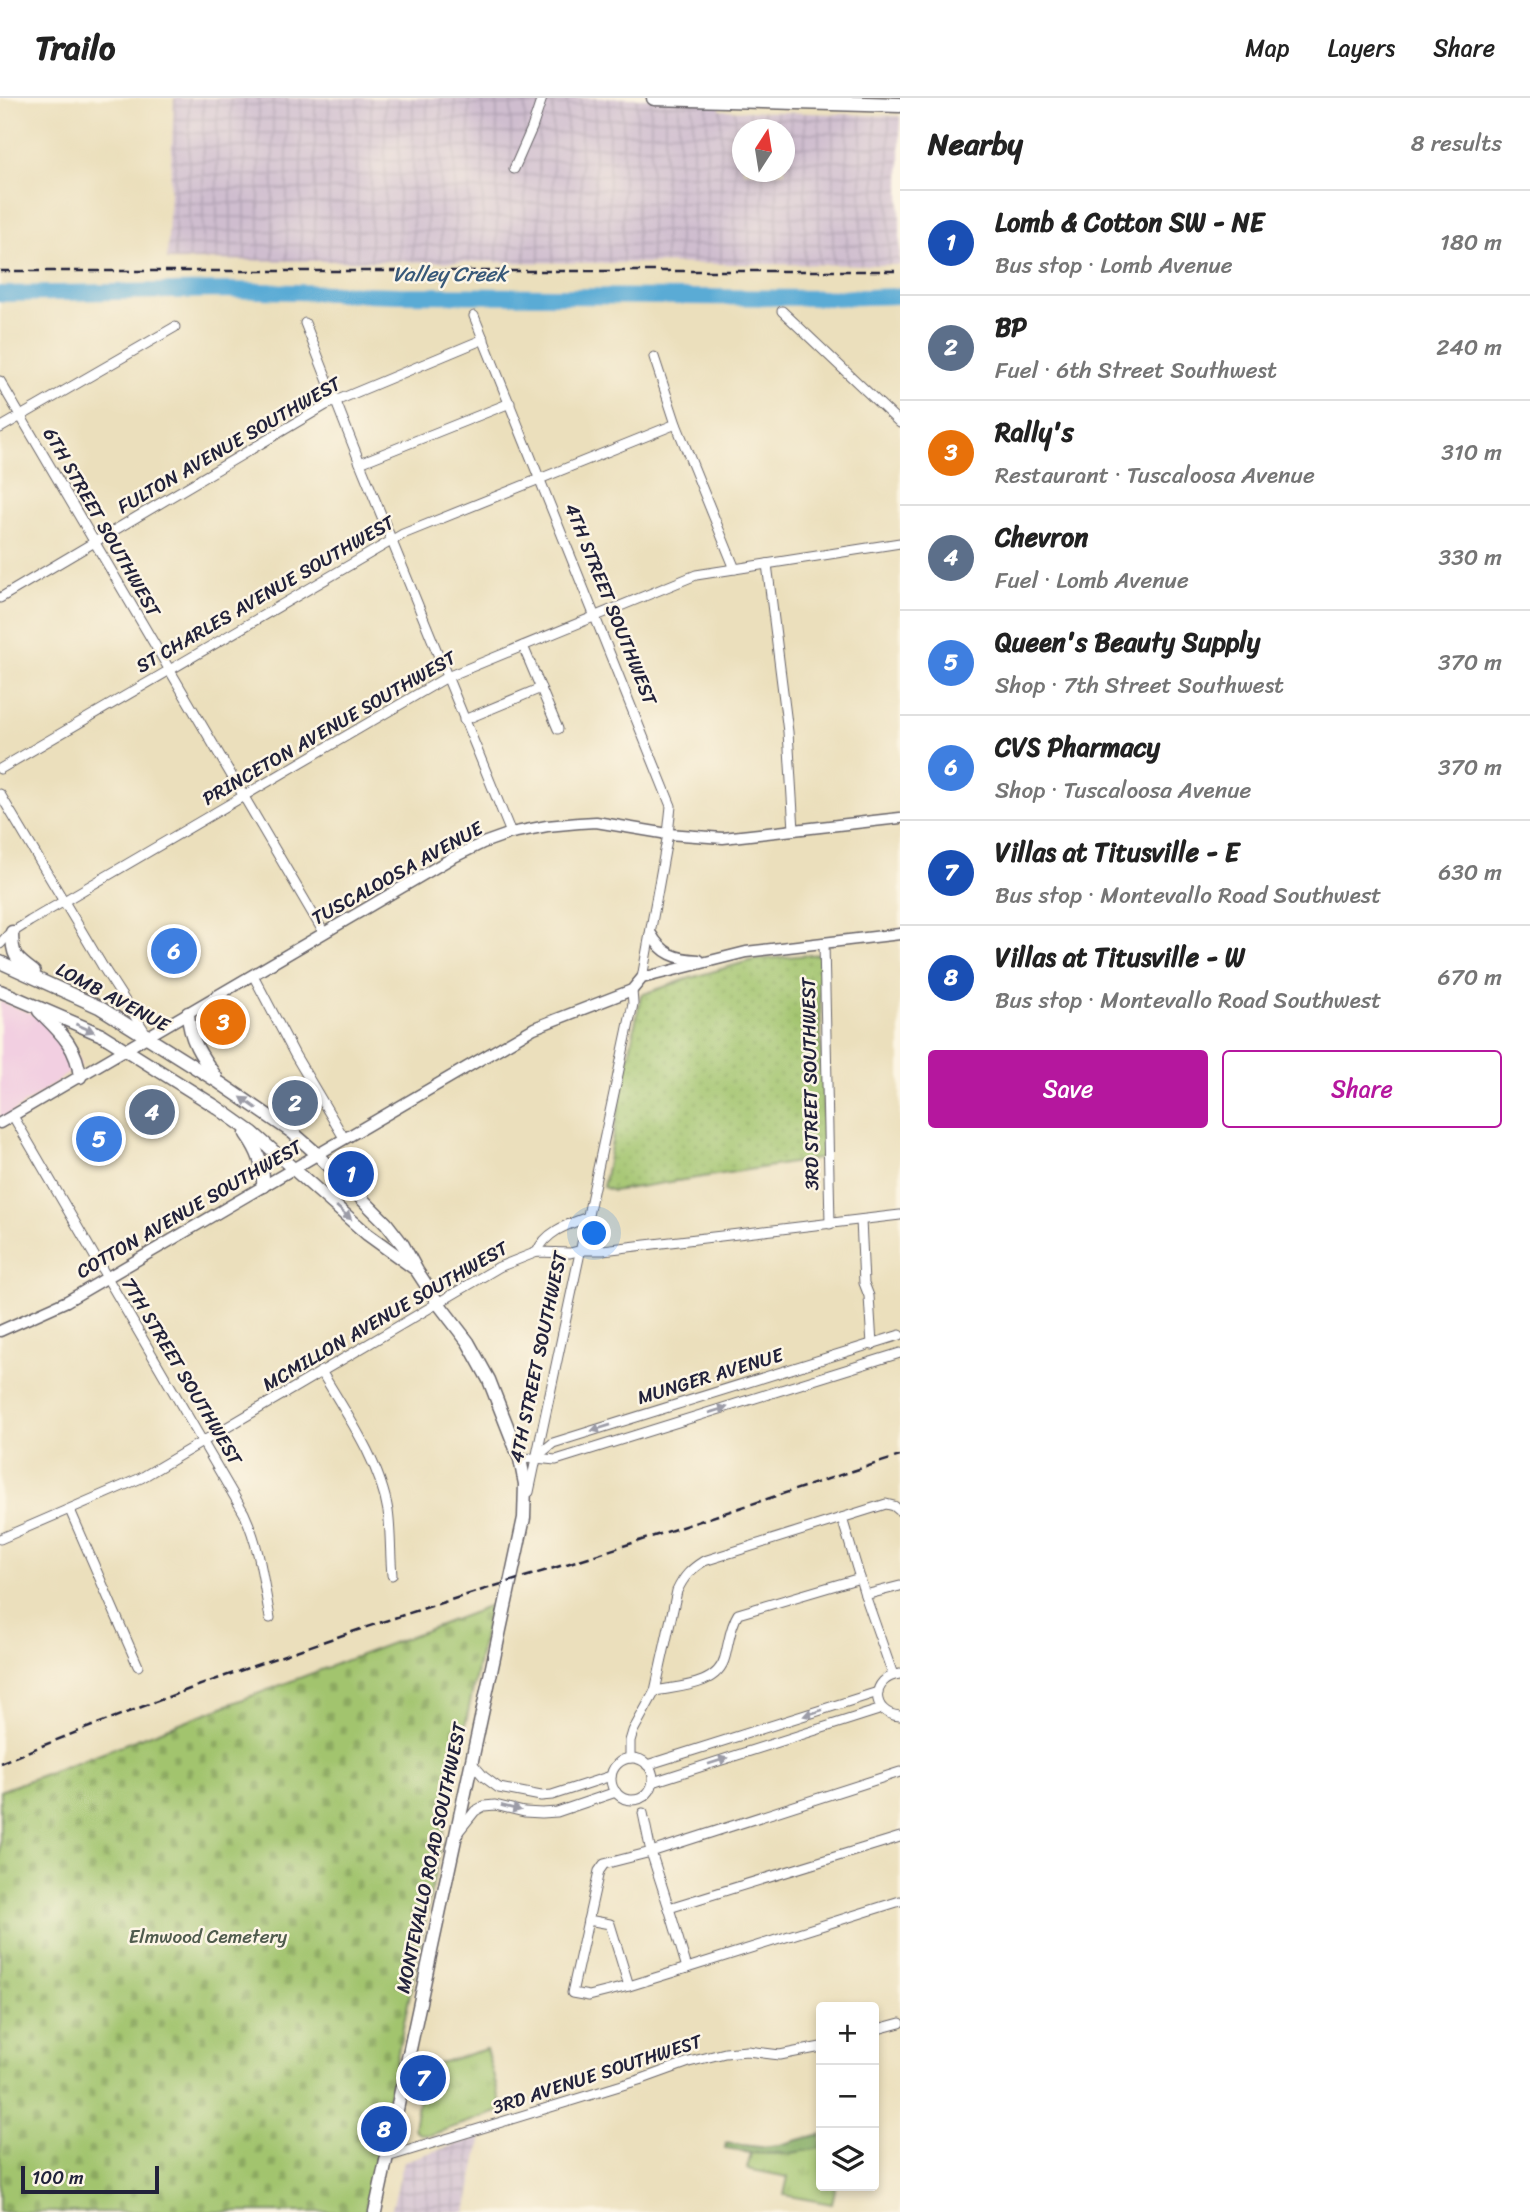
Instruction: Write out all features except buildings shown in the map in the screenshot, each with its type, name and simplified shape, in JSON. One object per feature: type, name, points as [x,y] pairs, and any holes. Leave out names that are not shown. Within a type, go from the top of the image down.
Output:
[{"type":"main road","points":[[654,98],[869,101],[900,105]]},
{"type":"main road","points":[[12,932],[11,949],[14,956],[57,988]]},
{"type":"main road","name":"LOMB AVENUE","points":[[0,962],[99,1007],[220,1083],[292,1132],[386,1223],[403,1245],[438,1303],[468,1342],[489,1380],[520,1459],[524,1484],[524,1518]]},
{"type":"main road","name":"LOMB AVENUE","points":[[0,991],[102,1035],[237,1122],[367,1234],[417,1271]]},
{"type":"main road","points":[[34,1006],[72,1047],[77,1056],[80,1077]]},
{"type":"main road","points":[[188,1013],[188,1025],[194,1043],[220,1083]]},
{"type":"main road","points":[[237,1122],[256,1149],[263,1171],[263,1186]]},
{"type":"main road","name":"4TH STREET SOUTHWEST","points":[[514,1568],[524,1518]]},
{"type":"main road","name":"MONTEVALLO ROAD SOUTHWEST","points":[[375,2212],[514,1568]]},
{"type":"street","points":[[514,169],[533,128],[542,98]]},
{"type":"street","points":[[782,311],[900,422]]},
{"type":"street","points":[[474,316],[484,339]]},
{"type":"street","points":[[305,323],[511,833]]},
{"type":"street","points":[[0,428],[175,327]]},
{"type":"street","name":"FULTON AVENUE SOUTHWEST","points":[[0,598],[335,401],[484,339]]},
{"type":"street","name":"4TH STREET SOUTHWEST","points":[[484,339],[671,806],[642,978]]},
{"type":"street","points":[[654,357],[676,424],[734,569]]},
{"type":"street","name":"6TH STREET SOUTHWEST","points":[[0,381],[324,933]]},
{"type":"street","points":[[360,463],[510,403]]},
{"type":"street","name":"ST CHARLES AVENUE SOUTHWEST","points":[[0,769],[391,540],[676,424]]},
{"type":"street","name":"PRINCETON AVENUE SOUTHWEST","points":[[0,944],[12,932],[447,677],[696,575],[900,543]]},
{"type":"street","points":[[768,564],[788,732],[794,830]]},
{"type":"street","points":[[523,646],[558,729]]},
{"type":"street","points":[[464,720],[541,688]]},
{"type":"street","points":[[0,794],[63,902],[148,1036]]},
{"type":"street","name":"TUSCALOOSA AVENUE","points":[[0,1124],[454,857],[511,833],[591,822],[668,834],[723,838],[900,818]]},
{"type":"street","points":[[651,934],[662,950],[672,955],[684,959],[712,960]]},
{"type":"street","points":[[642,978],[746,952],[900,934]]},
{"type":"street","name":"3RD STREET SOUTHWEST","points":[[824,943],[830,1224]]},
{"type":"street","points":[[253,975],[295,1055],[344,1138]]},
{"type":"street","name":"COTTON AVENUE SOUTHWEST","points":[[0,1331],[67,1301],[534,1028],[632,990],[642,978]]},
{"type":"street","name":"4TH STREET SOUTHWEST","points":[[524,1518],[633,1004],[632,990]]},
{"type":"street","name":"7TH STREET SOUTHWEST","points":[[13,1116],[244,1513],[255,1538],[270,1618]]},
{"type":"street","name":"MCMILLON AVENUE SOUTHWEST","points":[[0,1539],[141,1478],[499,1267],[537,1252],[603,1250],[900,1215]]},
{"type":"street","points":[[537,1252],[540,1245],[558,1229],[588,1217]]},
{"type":"street","points":[[861,1220],[864,1283],[869,1296],[872,1345]]},
{"type":"street","name":"MUNGER AVENUE","points":[[535,1458],[553,1443],[900,1335]]},
{"type":"street","name":"MUNGER AVENUE","points":[[520,1459],[556,1460],[900,1353]]},
{"type":"street","points":[[821,1361],[827,1376]]},
{"type":"street","points":[[321,1371],[360,1437],[382,1488],[387,1510],[392,1576]]},
{"type":"street","points":[[677,1405],[684,1420]]},
{"type":"street","points":[[630,1758],[633,1731],[655,1690],[677,1591],[683,1577],[704,1562],[886,1504],[900,1511]]},
{"type":"street","points":[[69,1510],[138,1666]]},
{"type":"street","points":[[842,1518],[865,1595],[896,1674],[882,1682],[878,1692],[879,1702],[882,1709],[900,1716]]},
{"type":"street","points":[[655,1690],[707,1679],[718,1672],[738,1614],[860,1578]]},
{"type":"street","points":[[865,1595],[900,1586]]},
{"type":"street","points":[[647,1765],[878,1692]]},
{"type":"street","points":[[653,1782],[882,1709]]},
{"type":"street","points":[[637,1758],[647,1765],[652,1772],[653,1782],[643,1797],[624,1799],[616,1793],[611,1776],[617,1764],[637,1758]]},
{"type":"street","points":[[471,1762],[484,1777],[499,1788],[541,1796],[611,1776]]},
{"type":"street","points":[[900,1772],[651,1852],[604,1864],[599,1871],[572,1993],[589,1996],[629,1986],[900,1902]]},
{"type":"street","points":[[456,1835],[475,1811],[484,1806],[557,1812],[616,1793]]},
{"type":"street","points":[[643,1797],[643,1813],[651,1852],[687,1968]]},
{"type":"street","points":[[631,1800],[643,1813]]},
{"type":"street","points":[[669,1908],[900,1837]]},
{"type":"street","points":[[588,1920],[610,1924],[629,1986]]},
{"type":"street","points":[[879,2029],[900,2023]]},
{"type":"street","name":"3RD AVENUE SOUTHWEST","points":[[387,2157],[690,2062],[726,2053],[747,2051],[780,2055],[816,2048]]},
{"type":"shaded area","points":[[174,98],[720,98],[720,110],[900,116],[900,265],[167,260]]},
{"type":"shaded area","points":[[0,1001],[60,1025],[82,1064],[0,1121]]},
{"type":"shaded area","points":[[482,2136],[466,2212],[391,2212],[404,2161]]},
{"type":"green space","points":[[819,954],[824,1158],[613,1191],[603,1187],[641,995],[753,960]]},
{"type":"green space","name":"Elmwood Cemetery","points":[[490,1606],[365,2212],[0,2212],[0,1791]]},
{"type":"green space","points":[[486,2049],[503,2110],[430,2135],[417,2132],[414,2128],[424,2068]]},
{"type":"green space","points":[[816,2135],[816,2149],[786,2154],[725,2149],[726,2143],[760,2147]]},
{"type":"green space","points":[[816,2148],[816,2191],[835,2191],[832,2204],[784,2195],[788,2177],[747,2169],[751,2153],[786,2154]]},
{"type":"waterway","name":"Valley Creek","points":[[0,294],[230,290],[399,295],[833,298],[900,296]]},
{"type":"railway","points":[[0,271],[900,271]]},
{"type":"railway","points":[[0,1763],[130,1711],[328,1640],[900,1456]]},
{"type":"place","name":"CVS Pharmacy","points":[[174,951]]},
{"type":"place","name":"Rally's","points":[[223,1022]]},
{"type":"place","name":"BP","points":[[295,1103]]},
{"type":"place","name":"Chevron","points":[[152,1112]]},
{"type":"place","name":"Queen's Beauty Supply","points":[[99,1139]]},
{"type":"place","name":"Lomb & Cotton SW - NE","points":[[351,1174]]},
{"type":"place","name":"Villas at Titusville - E","points":[[423,2078]]},
{"type":"place","name":"Villas at Titusville - W","points":[[384,2129]]}]
